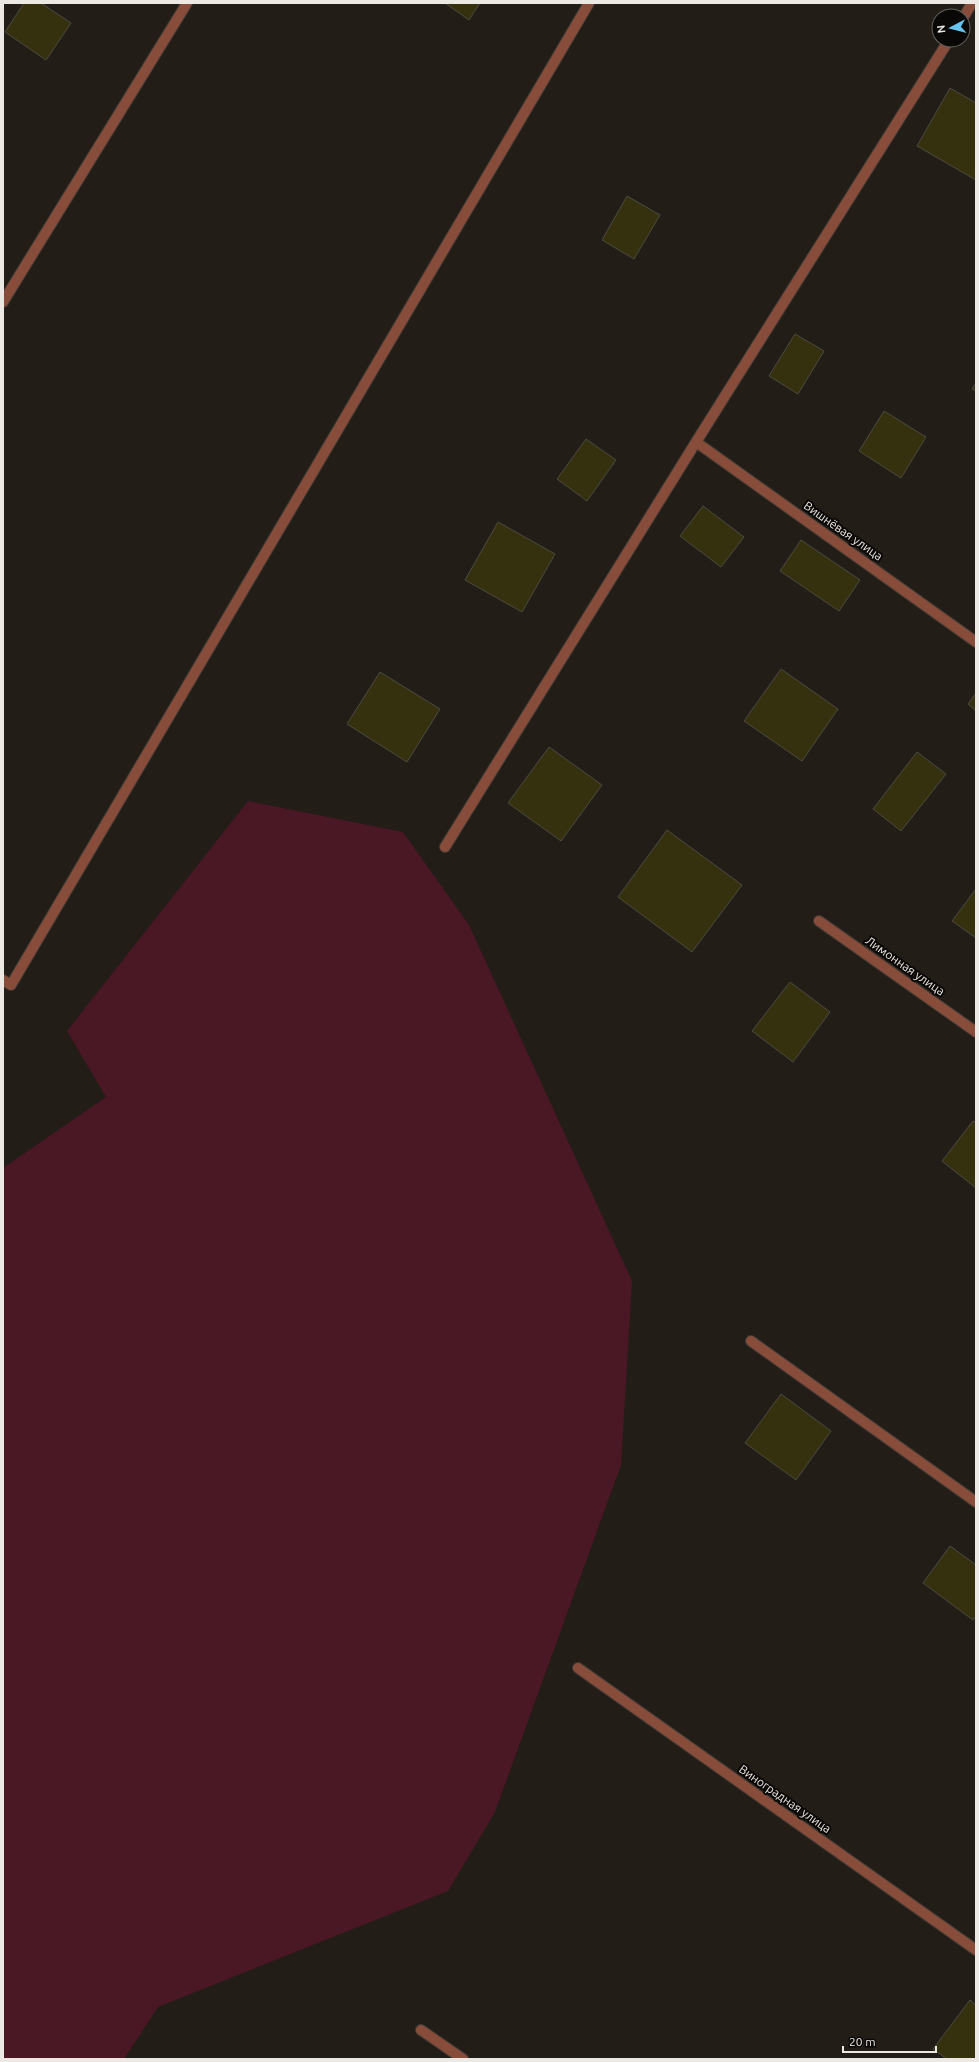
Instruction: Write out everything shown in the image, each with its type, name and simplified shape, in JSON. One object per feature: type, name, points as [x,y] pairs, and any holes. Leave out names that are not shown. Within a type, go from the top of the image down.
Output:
[{"type":"street","points":[[3,302],[187,3]]},
{"type":"street","points":[[3,980],[11,985],[589,3]]},
{"type":"street","points":[[445,847],[696,442],[944,48]]},
{"type":"street","name":"Вишнёвая улица","points":[[696,442],[976,642]]},
{"type":"street","name":"Лимонная улица","points":[[819,921],[976,1032]]},
{"type":"street","points":[[750,1341],[976,1502]]},
{"type":"street","name":"Виноградная улица","points":[[578,1668],[976,1950]]},
{"type":"street","points":[[421,2030],[463,2059]]},
{"type":"shaded area","points":[[248,801],[403,832],[469,925],[632,1281],[621,1465],[495,1812],[448,1891],[158,2007],[124,2059],[3,2059],[3,1168],[106,1097],[67,1031]]},
{"type":"building","points":[[24,3],[41,3],[71,23],[46,60],[5,32]]},
{"type":"building","points":[[445,3],[480,3],[469,20]]},
{"type":"building","points":[[950,88],[976,103],[976,180],[917,146]]},
{"type":"building","points":[[627,196],[660,215],[634,259],[602,240]]},
{"type":"building","points":[[795,334],[824,351],[798,394],[769,376]]},
{"type":"building","points":[[976,383],[976,391],[972,389]]},
{"type":"building","points":[[884,411],[926,437],[901,478],[859,451]]},
{"type":"building","points":[[586,439],[616,460],[587,501],[557,479]]},
{"type":"building","points":[[703,506],[744,537],[721,567],[680,536]]},
{"type":"building","points":[[498,522],[555,554],[522,612],[465,580]]},
{"type":"building","points":[[801,540],[860,580],[839,611],[780,571]]},
{"type":"building","points":[[781,669],[838,709],[802,761],[744,721]]},
{"type":"building","points":[[380,672],[440,709],[407,762],[347,724]]},
{"type":"building","points":[[976,693],[976,711],[968,704]]},
{"type":"building","points":[[549,747],[602,785],[561,841],[508,803]]},
{"type":"building","points":[[917,752],[946,774],[901,831],[873,809]]},
{"type":"building","points":[[667,830],[742,885],[692,952],[618,897]]},
{"type":"building","points":[[976,889],[976,938],[952,921]]},
{"type":"building","points":[[790,982],[830,1012],[793,1062],[752,1031]]},
{"type":"building","points":[[973,1121],[976,1123],[976,1188],[942,1161]]},
{"type":"building","points":[[781,1394],[831,1431],[796,1480],[745,1443]]},
{"type":"building","points":[[950,1546],[976,1565],[976,1616],[973,1620],[923,1583]]},
{"type":"building","points":[[970,2000],[976,2005],[976,2059],[947,2059],[933,2049]]}]
